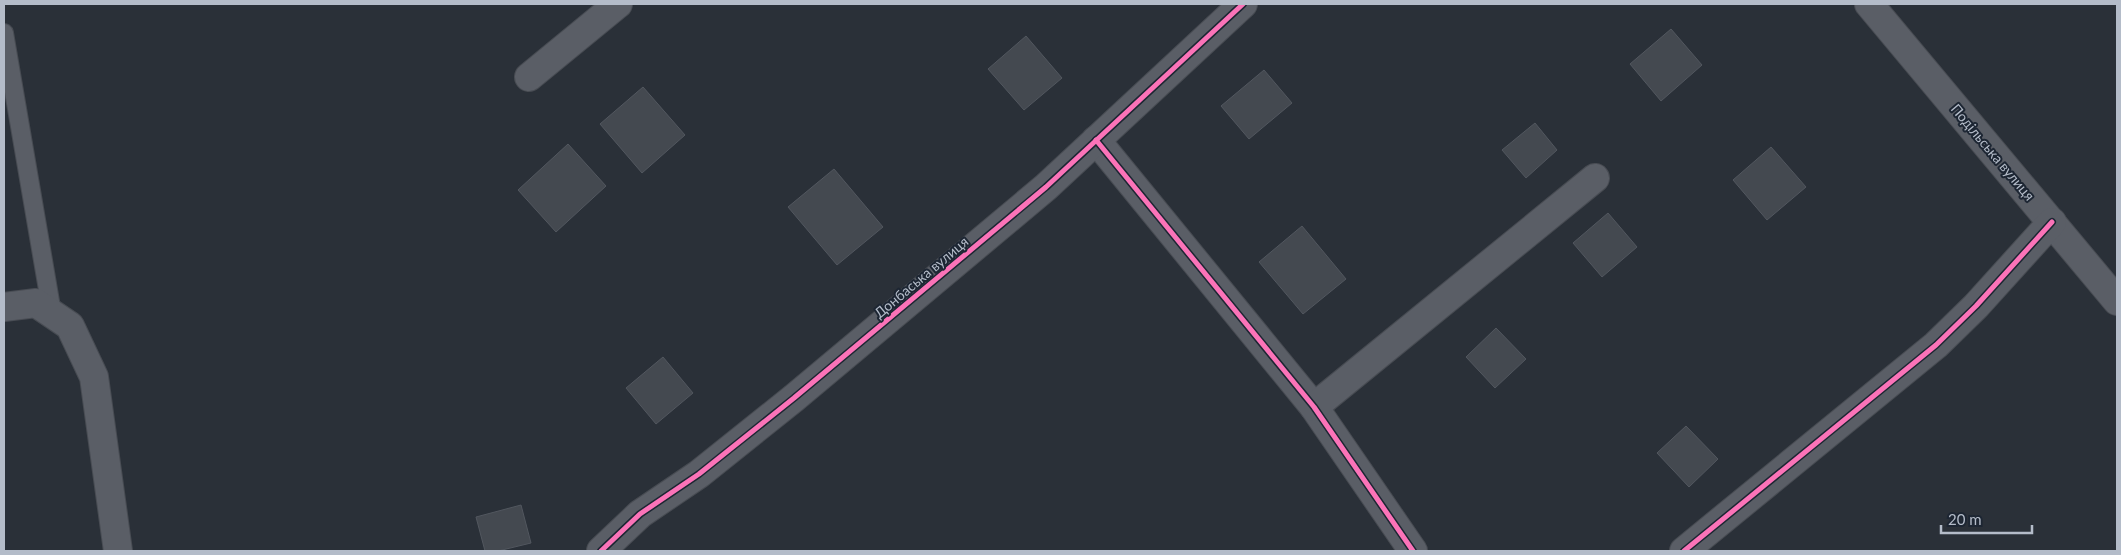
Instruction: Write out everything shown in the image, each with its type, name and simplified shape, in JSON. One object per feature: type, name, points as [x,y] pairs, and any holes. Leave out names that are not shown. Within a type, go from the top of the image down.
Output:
[{"type":"street","points":[[529,77],[618,4]]},
{"type":"street","name":"Донбаська вулиця","points":[[601,551],[640,514],[699,474],[794,398],[1046,187],[1242,4]]},
{"type":"street","name":"Подільська вулиця","points":[[1869,4],[2117,301]]},
{"type":"street","points":[[1096,140],[1314,407],[1413,551]]},
{"type":"street","points":[[1314,407],[1595,178]]},
{"type":"street","points":[[1684,551],[1936,345],[1976,306],[2052,222]]},
{"type":"street","points":[[4,307],[36,303],[70,326],[94,377],[118,551]]},
{"type":"lane","points":[[4,34],[52,313]]},
{"type":"building","points":[[1671,29],[1702,65],[1661,101],[1630,64]]},
{"type":"building","points":[[1026,36],[1062,78],[1024,110],[988,69]]},
{"type":"building","points":[[1264,70],[1292,103],[1249,139],[1221,106]]},
{"type":"building","points":[[643,87],[685,135],[642,173],[600,124]]},
{"type":"building","points":[[1535,123],[1557,150],[1526,178],[1502,150]]},
{"type":"building","points":[[568,144],[606,186],[556,232],[518,190]]},
{"type":"building","points":[[1771,147],[1806,187],[1767,220],[1733,180]]},
{"type":"building","points":[[834,169],[883,227],[837,265],[788,207]]},
{"type":"building","points":[[1608,213],[1637,247],[1602,277],[1573,243]]},
{"type":"building","points":[[1302,226],[1346,279],[1303,314],[1259,262]]},
{"type":"building","points":[[1496,328],[1526,359],[1495,388],[1466,357]]},
{"type":"building","points":[[663,357],[693,393],[656,424],[626,388]]},
{"type":"building","points":[[1686,426],[1718,459],[1689,487],[1657,453]]},
{"type":"building","points":[[521,505],[531,543],[498,551],[485,551],[476,517]]},
{"type":"cycle path","points":[[601,551],[640,514],[699,474],[794,398],[1046,187],[1243,4]]},
{"type":"cycle path","points":[[1096,140],[1314,407],[1413,551]]},
{"type":"cycle path","points":[[1684,551],[1936,345],[1976,306],[2052,222]]}]
